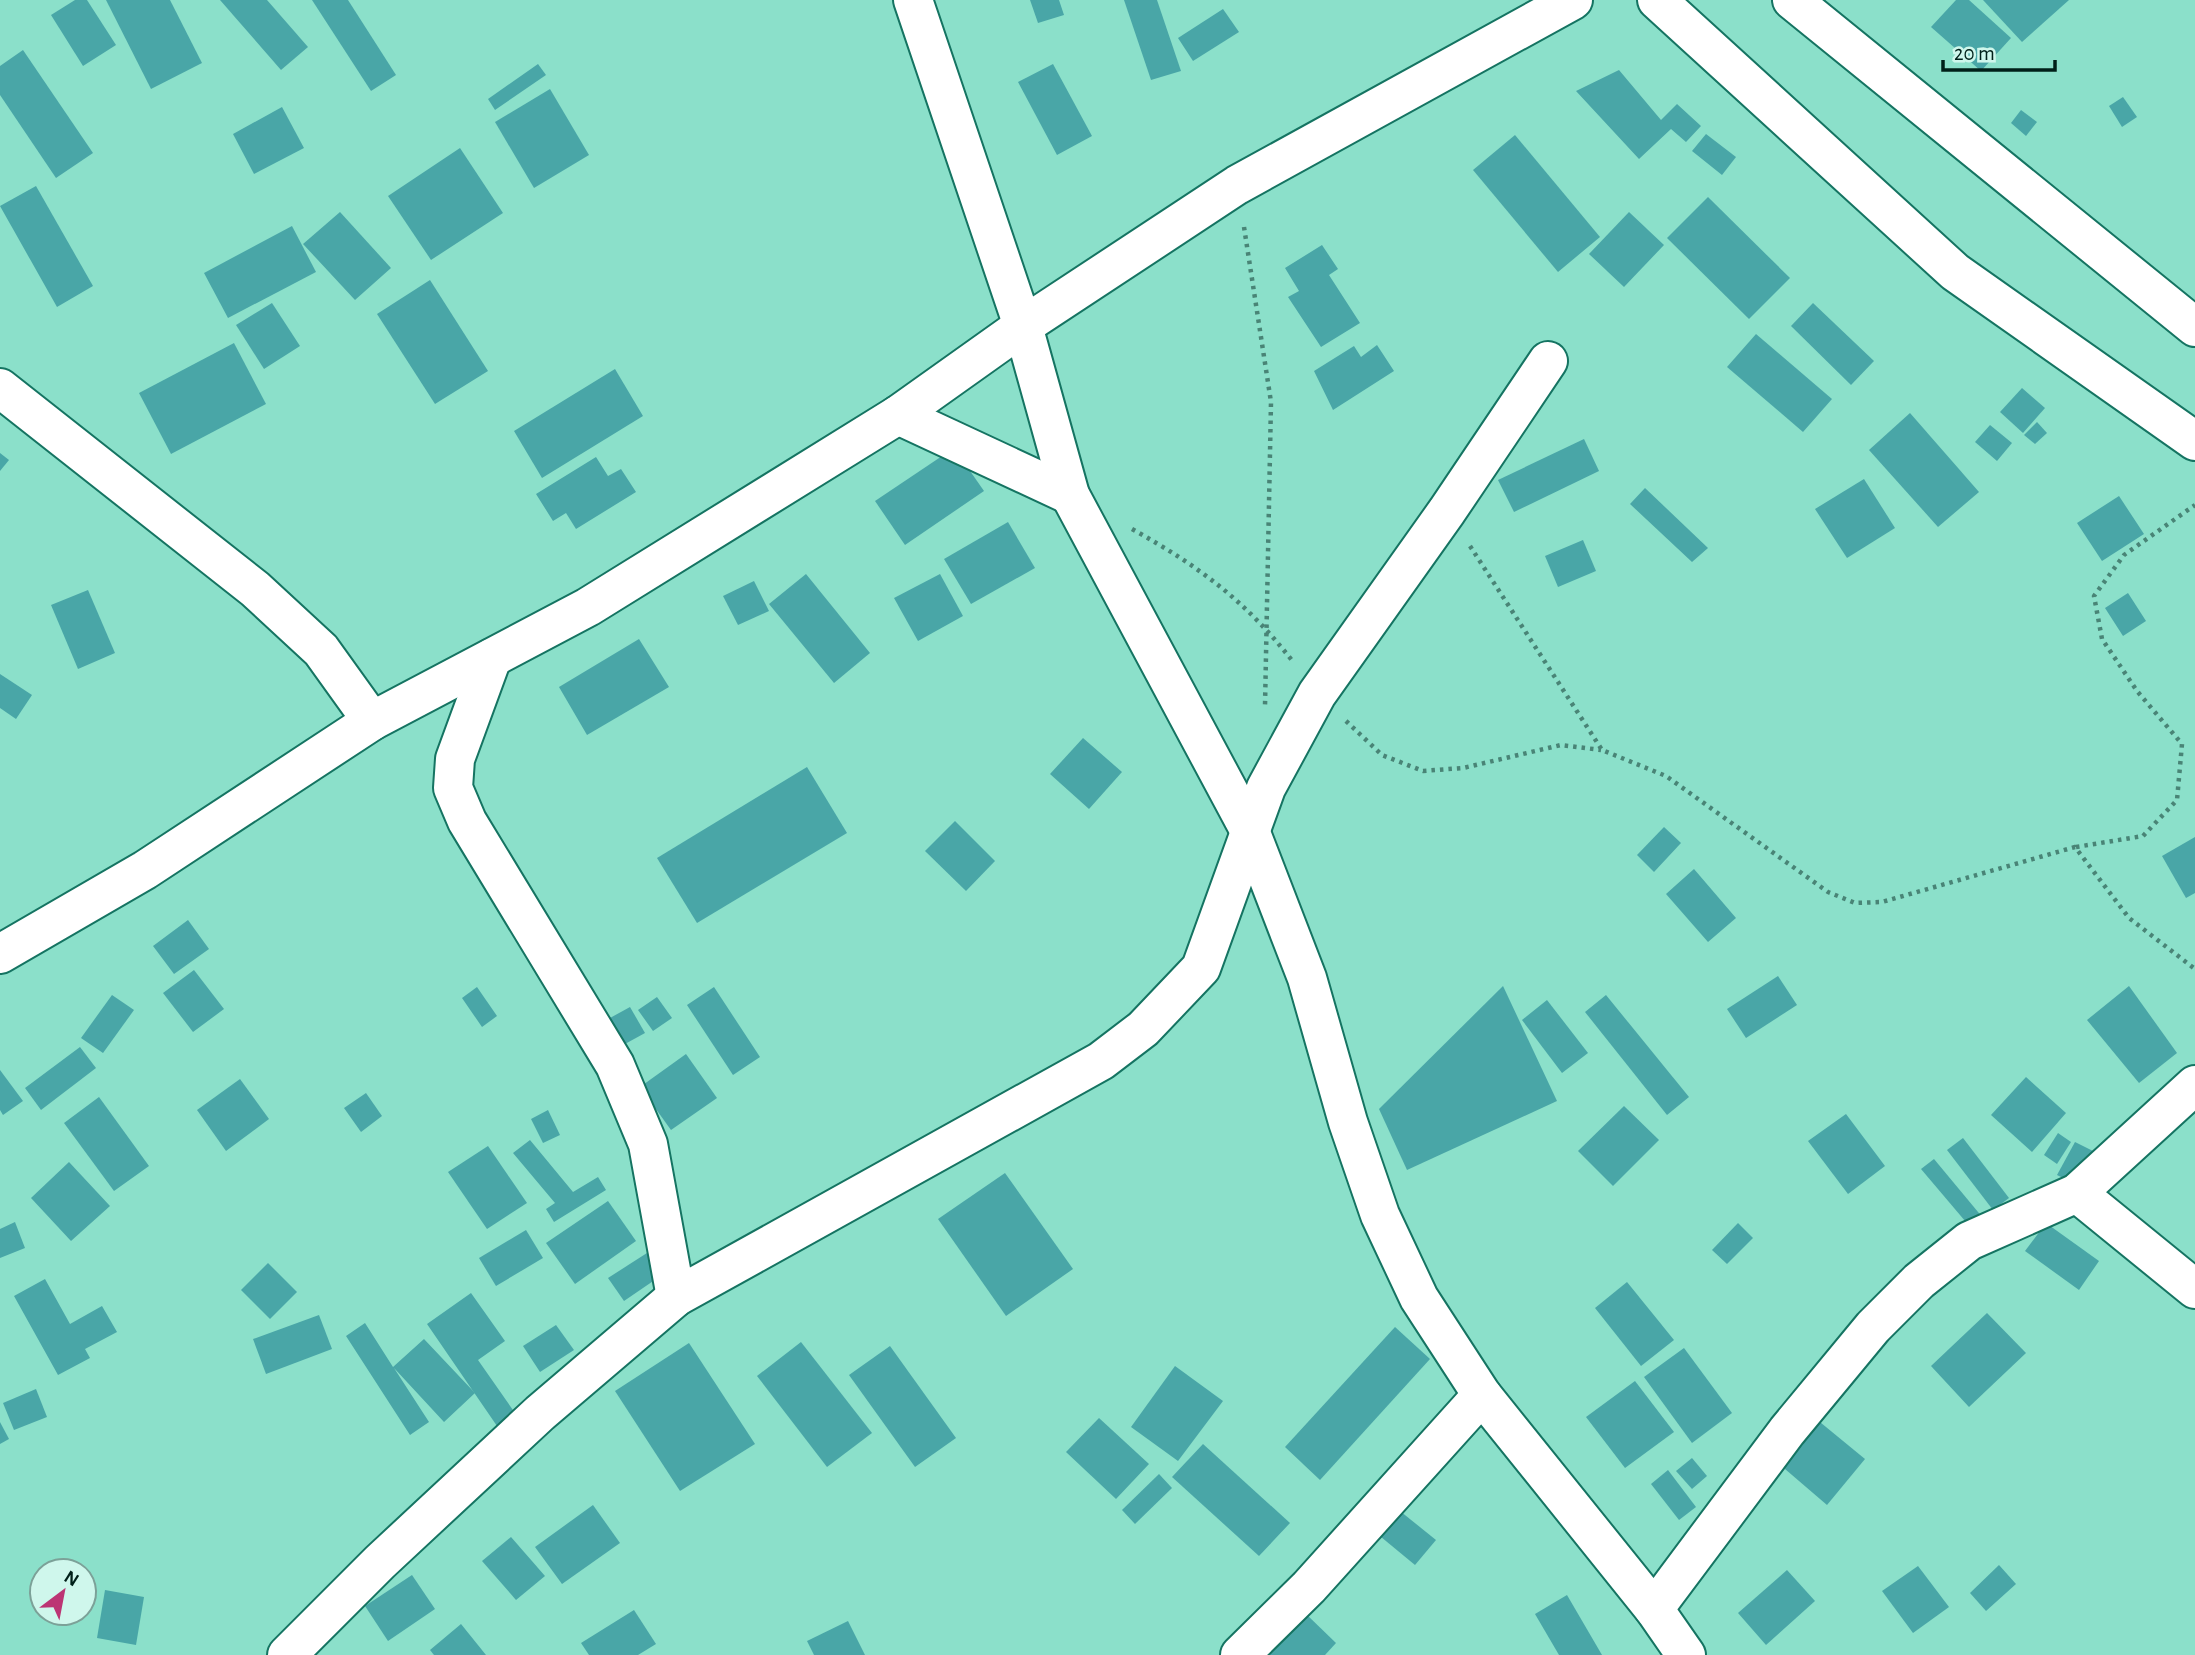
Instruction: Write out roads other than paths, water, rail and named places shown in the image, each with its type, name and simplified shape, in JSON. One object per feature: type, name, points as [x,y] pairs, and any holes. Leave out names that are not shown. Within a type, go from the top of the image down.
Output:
[{"type":"street","points":[[913,0],[1023,326],[1070,495],[1251,833],[1307,978],[1348,1122],[1380,1215],[1419,1298],[1482,1395],[1665,1638],[1787,1431],[1873,1326],[1900,1299],[1969,1241],[2077,1194],[2195,1085]]},
{"type":"street","points":[[0,954],[145,870],[372,721],[588,607],[898,415],[1023,326],[1237,186],[1573,0]]},
{"type":"street","points":[[1657,0],[1955,272],[2195,441]]},
{"type":"street","points":[[1791,0],[2195,327]]},
{"type":"street","points":[[287,1655],[380,1562],[540,1413],[676,1297],[1101,1061],[1143,1028],[1201,968],[1266,788],[1317,694],[1447,511],[1548,361]]},
{"type":"street","points":[[0,388],[255,589],[321,650],[372,721]]},
{"type":"street","points":[[898,415],[1070,495]]},
{"type":"street","points":[[492,658],[455,759],[453,788],[467,821],[615,1065],[648,1144],[676,1297]]},
{"type":"street","points":[[2077,1194],[2195,1289]]},
{"type":"street","points":[[1240,1655],[1309,1587],[1482,1395]]}]
